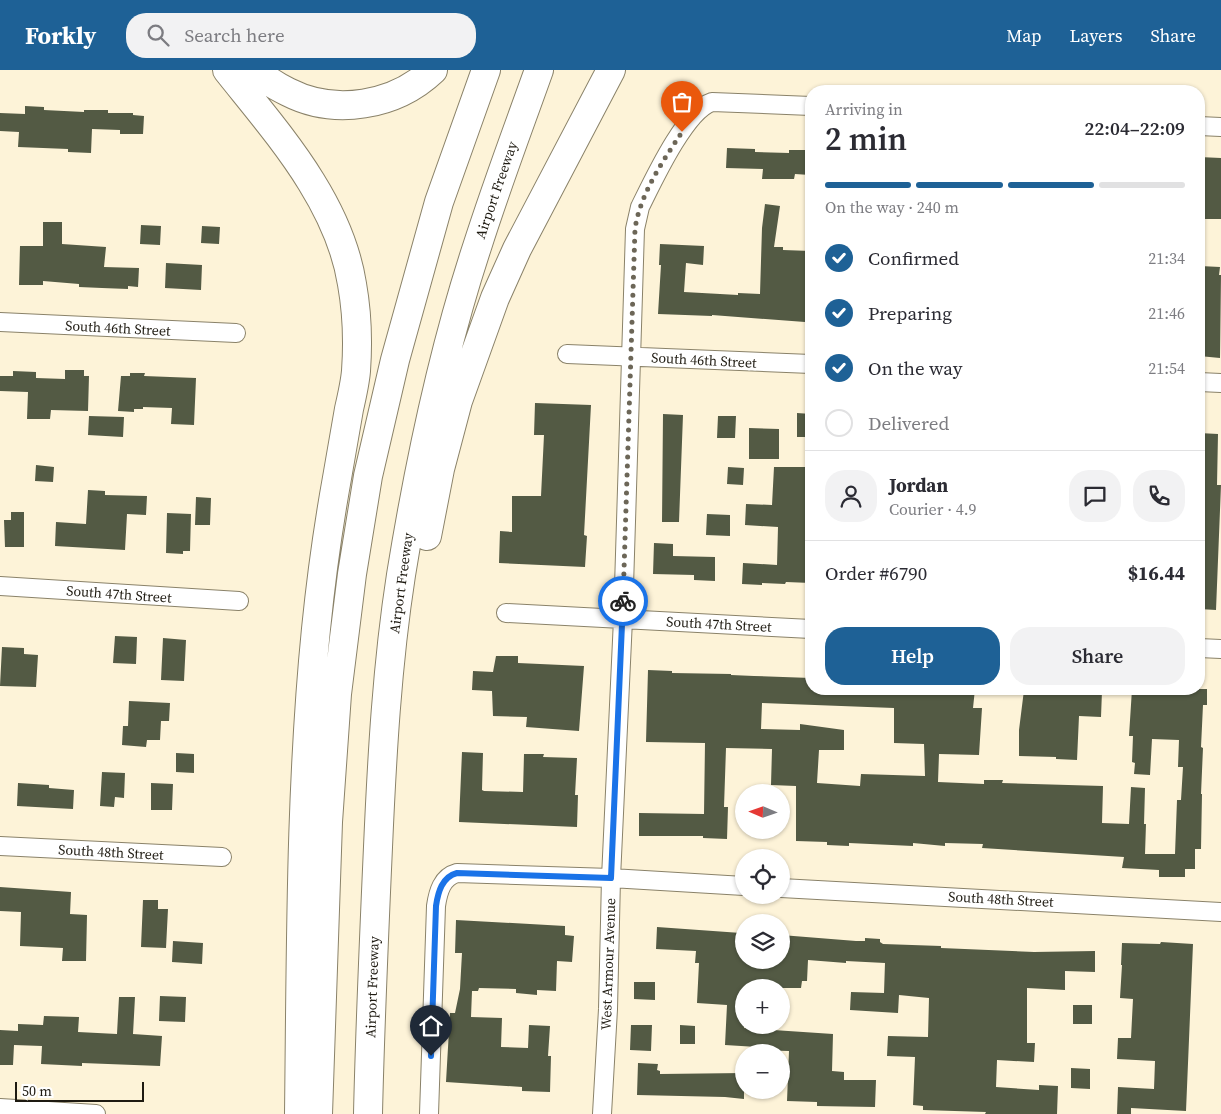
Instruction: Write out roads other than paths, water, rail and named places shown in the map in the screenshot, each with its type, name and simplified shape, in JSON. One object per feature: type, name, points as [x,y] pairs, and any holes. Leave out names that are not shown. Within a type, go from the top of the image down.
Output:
[{"type":"highway","points":[[227,70],[288,148],[316,190],[328,214],[344,250],[352,283],[357,344],[356,373],[327,535],[316,629],[307,738],[302,836],[299,1114]]},
{"type":"highway","points":[[257,70],[274,85],[303,99],[322,104],[358,105],[396,95],[433,70]]},
{"type":"highway","points":[[318,1114],[328,822],[336,694],[352,574],[368,476],[395,360],[439,202],[486,70]]},
{"type":"highway","name":"Airport Freeway","points":[[368,1114],[370,1012],[383,751],[388,679],[401,578],[431,416],[453,328],[476,247],[539,70]]},
{"type":"highway","points":[[383,751],[404,702],[420,572],[430,520],[458,401],[495,298],[517,249],[611,70]]},
{"type":"street","name":"West Armour Avenue","points":[[602,1114],[608,1009],[611,878],[623,619],[635,229],[640,207],[666,156],[690,121],[705,104],[725,102],[805,106]]},
{"type":"street","points":[[1205,126],[1221,127]]},
{"type":"street","name":"South 46th Street","points":[[0,322],[236,333]]},
{"type":"street","name":"South 46th Street","points":[[567,354],[805,364]]},
{"type":"street","points":[[1205,382],[1221,383]]},
{"type":"street","name":"South 47th Street","points":[[0,586],[239,601]]},
{"type":"street","name":"South 47th Street","points":[[506,613],[805,628]]},
{"type":"street","points":[[1205,648],[1221,649]]},
{"type":"street","name":"South 48th Street","points":[[0,846],[222,858]]},
{"type":"street","points":[[428,1114],[436,906],[437,898],[444,882],[450,875],[457,873],[611,878],[735,885]]},
{"type":"street","name":"South 48th Street","points":[[790,888],[1221,912]]},
{"type":"street","points":[[0,1108],[96,1114]]}]
